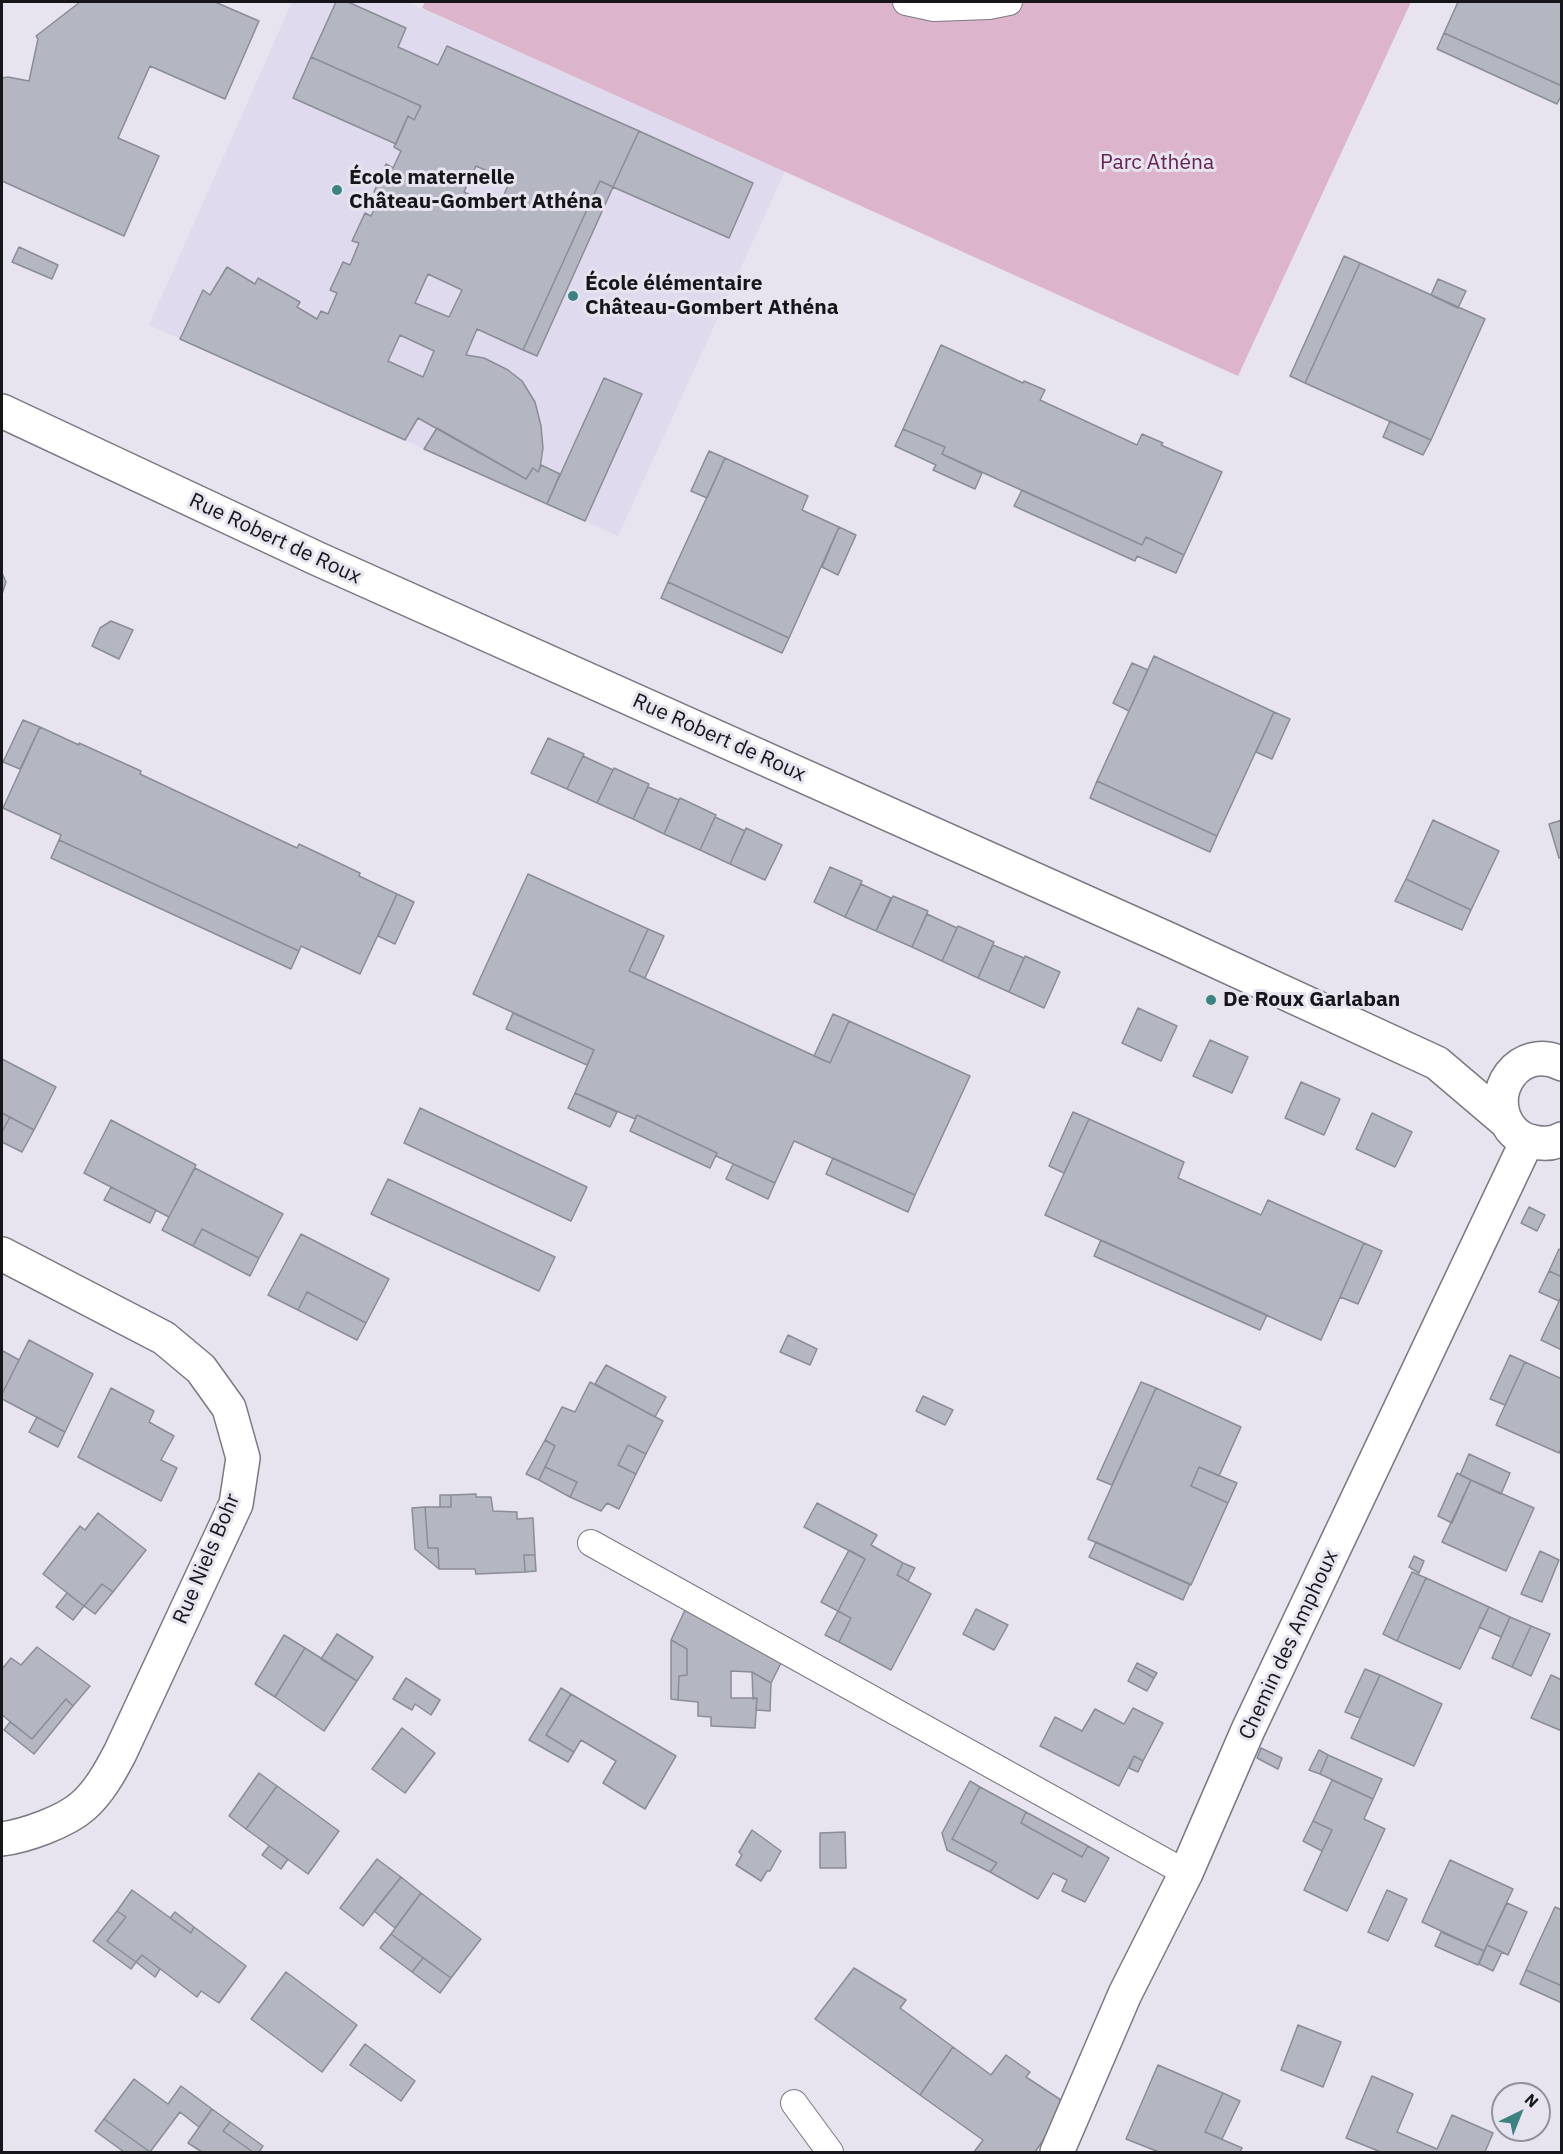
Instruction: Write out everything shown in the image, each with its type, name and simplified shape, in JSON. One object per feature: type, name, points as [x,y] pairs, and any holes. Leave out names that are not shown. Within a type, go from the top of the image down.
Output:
[{"type":"street","name":"Rue Robert de Roux","points":[[2,411],[318,559],[1157,934],[1437,1063],[1542,1137]]},
{"type":"street","points":[[1542,1137],[1500,1104],[1501,1095],[1511,1072],[1524,1063],[1539,1059],[1559,1061]]},
{"type":"street","name":"Rue Robert de Roux","points":[[1437,1063],[1486,1071],[1511,1072]]},
{"type":"street","name":"Chemin des Amphoux","points":[[1057,2152],[1125,1994],[1185,1873],[1248,1730],[1542,1137]]},
{"type":"street","name":"Rue Niels Bohr","points":[[2,1254],[164,1338],[201,1369],[229,1408],[243,1458],[236,1504],[106,1779],[82,1807],[55,1823],[15,1837],[2,1839]]},
{"type":"lane","points":[[906,2],[934,8],[989,6],[1009,2]]},
{"type":"lane","points":[[591,1543],[1185,1873]]},
{"type":"lane","points":[[794,2103],[830,2152]]},
{"type":"shaded area","points":[[292,2],[407,2],[785,171],[618,536],[149,325]]},
{"type":"green space","name":"Parc Athéna","points":[[425,2],[1411,2],[1238,376],[422,8]]},
{"type":"building","points":[[80,2],[215,2],[259,21],[225,99],[150,66],[118,138],[159,156],[124,236],[2,181],[2,78],[29,81],[38,39],[36,36]]},
{"type":"building","points":[[336,2],[348,2],[406,28],[398,47],[438,65],[447,46],[639,131],[613,187],[600,181],[523,350],[477,329],[466,355],[484,358],[508,370],[522,381],[535,402],[543,448],[538,472],[533,468],[526,479],[418,418],[405,440],[180,339],[203,290],[210,295],[227,267],[255,284],[258,278],[300,302],[297,307],[317,319],[321,311],[328,314],[337,293],[330,290],[343,262],[350,265],[359,243],[352,241],[365,213],[371,216],[381,195],[374,192],[386,164],[393,168],[401,151],[394,147],[408,116],[414,120],[421,106],[311,57]],"holes":[[[476,166],[510,181],[498,208],[464,192]],[[428,274],[462,290],[449,317],[415,303]],[[400,335],[434,351],[423,377],[388,361]]]},
{"type":"building","points":[[1458,2],[1562,2],[1562,86],[1444,33]]},
{"type":"building","points":[[1444,33],[1562,86],[1562,94],[1557,104],[1437,49]]},
{"type":"building","points":[[311,57],[421,106],[414,120],[408,116],[396,144],[293,98]]},
{"type":"building","points":[[639,131],[753,183],[729,238],[613,187]]},
{"type":"building","points":[[600,181],[613,187],[537,356],[523,350]]},
{"type":"building","points":[[19,247],[58,265],[52,279],[12,262]]},
{"type":"building","points":[[1344,256],[1360,263],[1305,383],[1290,376]]},
{"type":"building","points":[[1360,263],[1485,319],[1431,440],[1305,383]]},
{"type":"building","points":[[1438,279],[1466,291],[1458,308],[1431,295]]},
{"type":"building","points":[[941,345],[1023,383],[1024,381],[1045,390],[1040,400],[1137,445],[1142,434],[1222,472],[1184,555],[1146,537],[1142,545],[942,454],[945,447],[903,429]]},
{"type":"building","points":[[604,378],[642,394],[585,521],[547,504]]},
{"type":"building","points":[[1390,421],[1431,440],[1423,455],[1383,437]]},
{"type":"building","points":[[437,428],[526,479],[533,468],[538,472],[541,465],[560,474],[547,504],[424,449]]},
{"type":"building","points":[[903,429],[945,447],[942,454],[982,473],[975,489],[933,470],[936,465],[895,446]]},
{"type":"building","points":[[709,451],[725,458],[707,498],[691,491]]},
{"type":"building","points":[[725,458],[808,496],[802,510],[839,527],[789,638],[668,582]]},
{"type":"building","points":[[1022,490],[1142,545],[1146,537],[1184,555],[1176,573],[1137,556],[1135,561],[1014,506]]},
{"type":"building","points":[[839,527],[856,535],[838,575],[822,567]]},
{"type":"building","points":[[2,573],[6,582],[2,594]]},
{"type":"building","points":[[668,582],[789,638],[782,653],[661,598]]},
{"type":"building","points":[[111,621],[133,630],[119,659],[92,646],[100,628]]},
{"type":"building","points":[[1154,656],[1274,712],[1217,836],[1097,781]]},
{"type":"building","points":[[1132,663],[1148,670],[1129,711],[1113,703]]},
{"type":"building","points":[[1274,712],[1290,719],[1272,759],[1256,752]]},
{"type":"building","points":[[23,720],[40,727],[20,769],[3,762]]},
{"type":"building","points":[[40,727],[141,771],[140,774],[297,848],[299,844],[360,873],[359,876],[397,894],[360,974],[301,946],[299,951],[59,840],[61,835],[3,808]]},
{"type":"building","points":[[548,738],[584,754],[567,789],[531,773]]},
{"type":"building","points":[[583,756],[613,770],[597,803],[567,789]]},
{"type":"building","points":[[614,768],[649,784],[633,819],[597,803]]},
{"type":"building","points":[[1097,781],[1217,836],[1210,852],[1090,798]]},
{"type":"building","points":[[648,787],[679,800],[664,834],[633,819]]},
{"type":"building","points":[[680,798],[716,815],[700,850],[664,834]]},
{"type":"building","points":[[715,817],[745,831],[730,864],[700,850]]},
{"type":"building","points":[[1433,820],[1499,851],[1471,910],[1406,879]]},
{"type":"building","points":[[1562,820],[1562,857],[1559,858],[1549,824]]},
{"type":"building","points":[[746,828],[782,845],[765,880],[730,864]]},
{"type":"building","points":[[59,840],[299,951],[291,969],[51,858]]},
{"type":"building","points":[[830,867],[862,881],[845,917],[814,902]]},
{"type":"building","points":[[528,874],[648,929],[629,971],[830,1063],[849,1021],[970,1076],[915,1195],[794,1141],[775,1183],[716,1156],[717,1153],[637,1115],[635,1119],[575,1093],[594,1050],[473,994]]},
{"type":"building","points":[[1406,879],[1471,910],[1462,930],[1395,901]]},
{"type":"building","points":[[861,884],[891,898],[876,931],[845,917]]},
{"type":"building","points":[[397,894],[414,902],[395,944],[378,936]]},
{"type":"building","points":[[893,896],[928,911],[912,947],[876,931]]},
{"type":"building","points":[[927,914],[957,928],[942,961],[912,947]]},
{"type":"building","points":[[958,926],[994,942],[978,978],[942,961]]},
{"type":"building","points":[[648,929],[664,936],[645,978],[629,971]]},
{"type":"building","points":[[993,945],[1024,958],[1009,992],[978,978]]},
{"type":"building","points":[[1025,956],[1060,972],[1044,1008],[1009,992]]},
{"type":"building","points":[[1138,1008],[1177,1026],[1161,1061],[1122,1043]]},
{"type":"building","points":[[513,1013],[594,1050],[587,1065],[506,1029]]},
{"type":"building","points":[[833,1014],[849,1021],[830,1063],[814,1056]]},
{"type":"building","points":[[1210,1040],[1248,1057],[1232,1093],[1193,1076]]},
{"type":"building","points":[[2,1059],[56,1087],[34,1130],[2,1113]]},
{"type":"building","points":[[1301,1082],[1340,1099],[1324,1135],[1285,1118]]},
{"type":"building","points":[[575,1093],[617,1112],[610,1127],[568,1108]]},
{"type":"building","points":[[420,1108],[587,1187],[571,1221],[404,1143]]},
{"type":"building","points":[[1073,1112],[1089,1119],[1064,1173],[1049,1166]]},
{"type":"building","points":[[2,1113],[10,1117],[2,1132]]},
{"type":"building","points":[[1372,1113],[1412,1132],[1395,1167],[1356,1149]]},
{"type":"building","points":[[637,1115],[717,1153],[710,1168],[630,1131]]},
{"type":"building","points":[[10,1117],[34,1130],[22,1152],[2,1142],[2,1132]]},
{"type":"building","points":[[1089,1119],[1184,1162],[1178,1178],[1261,1215],[1268,1200],[1364,1243],[1321,1340],[1045,1215]]},
{"type":"building","points":[[111,1120],[196,1165],[169,1217],[84,1173]]},
{"type":"building","points":[[833,1158],[915,1195],[908,1212],[826,1174]]},
{"type":"building","points":[[733,1164],[775,1183],[768,1199],[726,1179]]},
{"type":"building","points":[[195,1168],[283,1214],[259,1258],[202,1229],[193,1246],[162,1230]]},
{"type":"building","points":[[388,1179],[555,1257],[539,1291],[371,1214]]},
{"type":"building","points":[[111,1187],[156,1210],[150,1223],[104,1200]]},
{"type":"building","points":[[1529,1207],[1545,1215],[1537,1231],[1521,1223]]},
{"type":"building","points":[[202,1229],[259,1258],[250,1276],[193,1246]]},
{"type":"building","points":[[301,1234],[389,1279],[366,1323],[307,1292],[298,1310],[268,1295]]},
{"type":"building","points":[[1101,1240],[1267,1315],[1260,1330],[1094,1256]]},
{"type":"building","points":[[1364,1243],[1382,1251],[1358,1304],[1340,1297]]},
{"type":"building","points":[[1559,1249],[1562,1251],[1562,1277],[1549,1271]]},
{"type":"building","points":[[1549,1271],[1562,1277],[1562,1295],[1559,1301],[1539,1292]]},
{"type":"building","points":[[307,1292],[366,1323],[357,1340],[298,1310]]},
{"type":"building","points":[[1562,1295],[1562,1350],[1541,1340]]},
{"type":"building","points":[[788,1335],[817,1349],[810,1365],[780,1352]]},
{"type":"building","points":[[29,1340],[93,1374],[65,1432],[2,1399],[2,1394]]},
{"type":"building","points":[[3,1351],[19,1360],[2,1394],[2,1354]]},
{"type":"building","points":[[1510,1355],[1525,1362],[1505,1405],[1490,1399]]},
{"type":"building","points":[[1525,1362],[1562,1379],[1562,1448],[1559,1453],[1496,1425]]},
{"type":"building","points":[[606,1365],[666,1397],[655,1417],[595,1384]]},
{"type":"building","points":[[590,1382],[663,1421],[646,1454],[628,1445],[618,1465],[636,1474],[619,1509],[607,1503],[601,1511],[570,1497],[577,1482],[545,1467],[555,1446],[545,1440],[562,1407],[575,1412]]},
{"type":"building","points":[[1141,1382],[1156,1388],[1112,1485],[1097,1479]]},
{"type":"building","points":[[111,1388],[154,1411],[149,1422],[174,1436],[161,1460],[177,1468],[161,1501],[78,1457]]},
{"type":"building","points":[[1156,1388],[1241,1427],[1219,1476],[1199,1467],[1191,1486],[1228,1503],[1191,1585],[1088,1539]]},
{"type":"building","points":[[923,1396],[953,1410],[945,1425],[916,1411]]},
{"type":"building","points":[[37,1417],[65,1432],[58,1447],[29,1432]]},
{"type":"building","points":[[545,1440],[555,1446],[539,1480],[526,1474]]},
{"type":"building","points":[[628,1445],[646,1454],[636,1474],[618,1465]]},
{"type":"building","points":[[1469,1454],[1510,1473],[1501,1494],[1460,1475]]},
{"type":"building","points":[[545,1467],[577,1482],[570,1497],[539,1480]]},
{"type":"building","points":[[1199,1467],[1237,1483],[1228,1503],[1191,1486]]},
{"type":"building","points":[[1457,1473],[1471,1480],[1452,1523],[1438,1516]]},
{"type":"building","points":[[1471,1480],[1534,1508],[1506,1571],[1442,1542]]},
{"type":"building","points":[[476,1494],[476,1497],[491,1497],[493,1511],[517,1512],[517,1519],[533,1518],[535,1555],[524,1555],[525,1572],[476,1574],[475,1569],[439,1569],[438,1548],[428,1548],[425,1507],[451,1507],[451,1495]]},
{"type":"building","points":[[440,1495],[451,1495],[451,1507],[440,1507]]},
{"type":"building","points":[[817,1503],[877,1535],[871,1545],[903,1563],[897,1575],[931,1594],[891,1670],[839,1642],[851,1618],[838,1611],[865,1559],[804,1527]]},
{"type":"building","points":[[425,1507],[428,1548],[438,1548],[439,1569],[415,1549],[412,1508]]},
{"type":"building","points":[[98,1513],[146,1550],[113,1592],[102,1584],[84,1606],[43,1574],[80,1526],[85,1530]]},
{"type":"building","points":[[1096,1542],[1190,1584],[1183,1600],[1089,1557]]},
{"type":"building","points":[[849,1550],[865,1559],[838,1611],[821,1602]]},
{"type":"building","points":[[1540,1551],[1559,1560],[1542,1602],[1521,1594]]},
{"type":"building","points":[[524,1555],[535,1555],[536,1571],[525,1572]]},
{"type":"building","points":[[1414,1556],[1424,1561],[1419,1573],[1409,1567]]},
{"type":"building","points":[[903,1563],[915,1568],[908,1581],[897,1575]]},
{"type":"building","points":[[1412,1572],[1426,1578],[1397,1641],[1383,1634]]},
{"type":"building","points":[[1426,1578],[1489,1607],[1460,1669],[1397,1641]]},
{"type":"building","points":[[102,1584],[113,1592],[95,1614],[84,1606]]},
{"type":"building","points":[[67,1593],[84,1606],[73,1620],[56,1607]]},
{"type":"building","points":[[1489,1607],[1510,1617],[1501,1637],[1479,1627]]},
{"type":"building","points":[[686,1608],[783,1659],[771,1683],[752,1672],[731,1671],[731,1698],[757,1698],[755,1728],[711,1726],[711,1717],[698,1716],[698,1702],[678,1700],[679,1676],[687,1675],[687,1649],[671,1640]]},
{"type":"building","points":[[976,1609],[1008,1625],[994,1650],[963,1634]]},
{"type":"building","points":[[838,1611],[851,1618],[839,1642],[825,1635]]},
{"type":"building","points":[[1510,1617],[1531,1626],[1512,1667],[1492,1658]]},
{"type":"building","points":[[1531,1626],[1550,1634],[1531,1676],[1512,1667]]},
{"type":"building","points":[[337,1634],[373,1657],[357,1681],[321,1659]]},
{"type":"building","points":[[284,1635],[305,1648],[275,1697],[255,1684]]},
{"type":"building","points":[[671,1640],[687,1649],[687,1675],[679,1676],[678,1700],[671,1699]]},
{"type":"building","points":[[37,1647],[90,1686],[73,1706],[66,1699],[32,1739],[2,1715],[2,1669],[11,1658],[21,1665]]},
{"type":"building","points":[[305,1648],[357,1681],[324,1731],[275,1697]]},
{"type":"building","points":[[1137,1663],[1157,1673],[1154,1678],[1135,1667]]},
{"type":"building","points":[[1135,1667],[1154,1678],[1147,1691],[1128,1681]]},
{"type":"building","points":[[1365,1669],[1380,1675],[1360,1718],[1345,1712]]},
{"type":"building","points":[[752,1672],[771,1683],[770,1711],[756,1710],[757,1698],[753,1699]]},
{"type":"building","points":[[1380,1675],[1442,1704],[1414,1766],[1351,1738]]},
{"type":"building","points":[[1551,1675],[1562,1680],[1562,1731],[1531,1718]]},
{"type":"building","points":[[406,1678],[440,1700],[431,1715],[415,1704],[412,1710],[393,1699]]},
{"type":"building","points":[[561,1688],[571,1694],[546,1735],[574,1752],[568,1762],[529,1740]]},
{"type":"building","points":[[571,1694],[676,1756],[645,1809],[603,1783],[616,1761],[581,1740],[574,1752],[546,1735]]},
{"type":"building","points":[[66,1699],[73,1706],[34,1754],[4,1730],[10,1722],[32,1739]]},
{"type":"building","points":[[1133,1708],[1163,1723],[1143,1761],[1134,1756],[1119,1786],[1040,1746],[1055,1717],[1082,1731],[1095,1709],[1124,1724]]},
{"type":"building","points":[[402,1728],[435,1753],[405,1793],[372,1769]]},
{"type":"building","points":[[1261,1748],[1282,1758],[1278,1769],[1257,1758]]},
{"type":"building","points":[[1319,1750],[1328,1755],[1320,1774],[1309,1770]]},
{"type":"building","points":[[1328,1755],[1382,1779],[1373,1799],[1320,1774]]},
{"type":"building","points":[[1134,1756],[1143,1761],[1138,1772],[1129,1768]]},
{"type":"building","points":[[259,1773],[277,1786],[246,1829],[229,1816]]},
{"type":"building","points":[[1332,1780],[1373,1799],[1364,1819],[1385,1829],[1347,1911],[1304,1890],[1332,1830],[1313,1821]]},
{"type":"building","points":[[970,1781],[980,1787],[952,1839],[997,1863],[990,1872],[947,1850],[942,1833]]},
{"type":"building","points":[[277,1786],[339,1831],[308,1874],[246,1829]]},
{"type":"building","points":[[980,1787],[1026,1812],[1021,1823],[1082,1857],[1088,1846],[1109,1858],[1085,1902],[1062,1891],[1067,1880],[1053,1873],[1038,1899],[990,1872],[997,1863],[952,1839]]},
{"type":"building","points":[[1026,1812],[1088,1846],[1082,1857],[1021,1823]]},
{"type":"building","points":[[1313,1821],[1332,1830],[1322,1851],[1303,1841]]},
{"type":"building","points":[[752,1830],[781,1851],[770,1871],[767,1871],[761,1881],[736,1865],[742,1855],[739,1852]]},
{"type":"building","points":[[845,1832],[846,1868],[820,1868],[820,1833]]},
{"type":"building","points":[[269,1846],[288,1859],[281,1869],[262,1855]]},
{"type":"building","points":[[377,1859],[401,1877],[363,1926],[340,1908]]},
{"type":"building","points":[[1450,1860],[1513,1889],[1484,1951],[1422,1922]]},
{"type":"building","points":[[401,1877],[421,1893],[395,1928],[374,1911]]},
{"type":"building","points":[[132,1890],[191,1933],[194,1927],[246,1966],[219,2003],[201,1991],[197,1997],[142,1955],[136,1962],[107,1941],[126,1917],[117,1911]]},
{"type":"building","points":[[1387,1890],[1407,1899],[1388,1941],[1368,1932]]},
{"type":"building","points":[[421,1893],[481,1939],[451,1978],[391,1934]]},
{"type":"building","points":[[1507,1903],[1527,1912],[1508,1955],[1487,1945]]},
{"type":"building","points":[[1555,1907],[1562,1910],[1562,1986],[1526,1970]]},
{"type":"building","points":[[117,1911],[126,1917],[107,1941],[136,1962],[131,1969],[93,1941]]},
{"type":"building","points":[[175,1912],[194,1927],[191,1933],[170,1918]]},
{"type":"building","points":[[1441,1932],[1484,1951],[1478,1965],[1435,1946]]},
{"type":"building","points":[[391,1934],[423,1958],[412,1972],[380,1948]]},
{"type":"building","points":[[1487,1945],[1502,1952],[1493,1971],[1479,1964]]},
{"type":"building","points":[[142,1955],[160,1969],[155,1977],[136,1962]]},
{"type":"building","points":[[423,1958],[451,1978],[440,1993],[412,1972]]},
{"type":"building","points":[[854,1968],[906,2000],[900,2008],[953,2047],[920,2095],[815,2019]]},
{"type":"building","points":[[1526,1970],[1562,1986],[1562,2003],[1520,1984]]},
{"type":"building","points":[[286,1972],[357,2025],[322,2072],[251,2019]]},
{"type":"building","points":[[1298,2025],[1341,2042],[1323,2087],[1281,2070]]},
{"type":"building","points":[[365,2044],[415,2081],[401,2101],[350,2065]]},
{"type":"building","points":[[953,2047],[991,2075],[1006,2055],[1030,2072],[1026,2077],[1064,2102],[1055,2123],[1035,2152],[974,2152],[983,2140],[920,2095]]},
{"type":"building","points":[[1158,2065],[1223,2093],[1205,2132],[1242,2148],[1240,2152],[1159,2152],[1126,2139]]},
{"type":"building","points":[[1372,2076],[1413,2094],[1397,2132],[1437,2149],[1452,2115],[1491,2132],[1485,2152],[1381,2152],[1346,2138]]},
{"type":"building","points":[[134,2079],[168,2104],[181,2086],[212,2109],[199,2127],[180,2112],[150,2152],[104,2119]]},
{"type":"building","points":[[1223,2093],[1240,2101],[1222,2139],[1205,2132]]},
{"type":"building","points":[[212,2109],[230,2122],[223,2131],[253,2152],[202,2152],[188,2143]]},
{"type":"building","points":[[104,2119],[150,2152],[124,2152],[95,2131]]},
{"type":"building","points":[[230,2122],[263,2146],[259,2152],[253,2152],[223,2131]]},
{"type":"place","name":"École maternelle Château-Gombert Athéna","points":[[337,190]]},
{"type":"place","name":"École élémentaire Château-Gombert Athéna","points":[[573,296]]},
{"type":"place","name":"De Roux Garlaban","points":[[1211,1000]]}]
